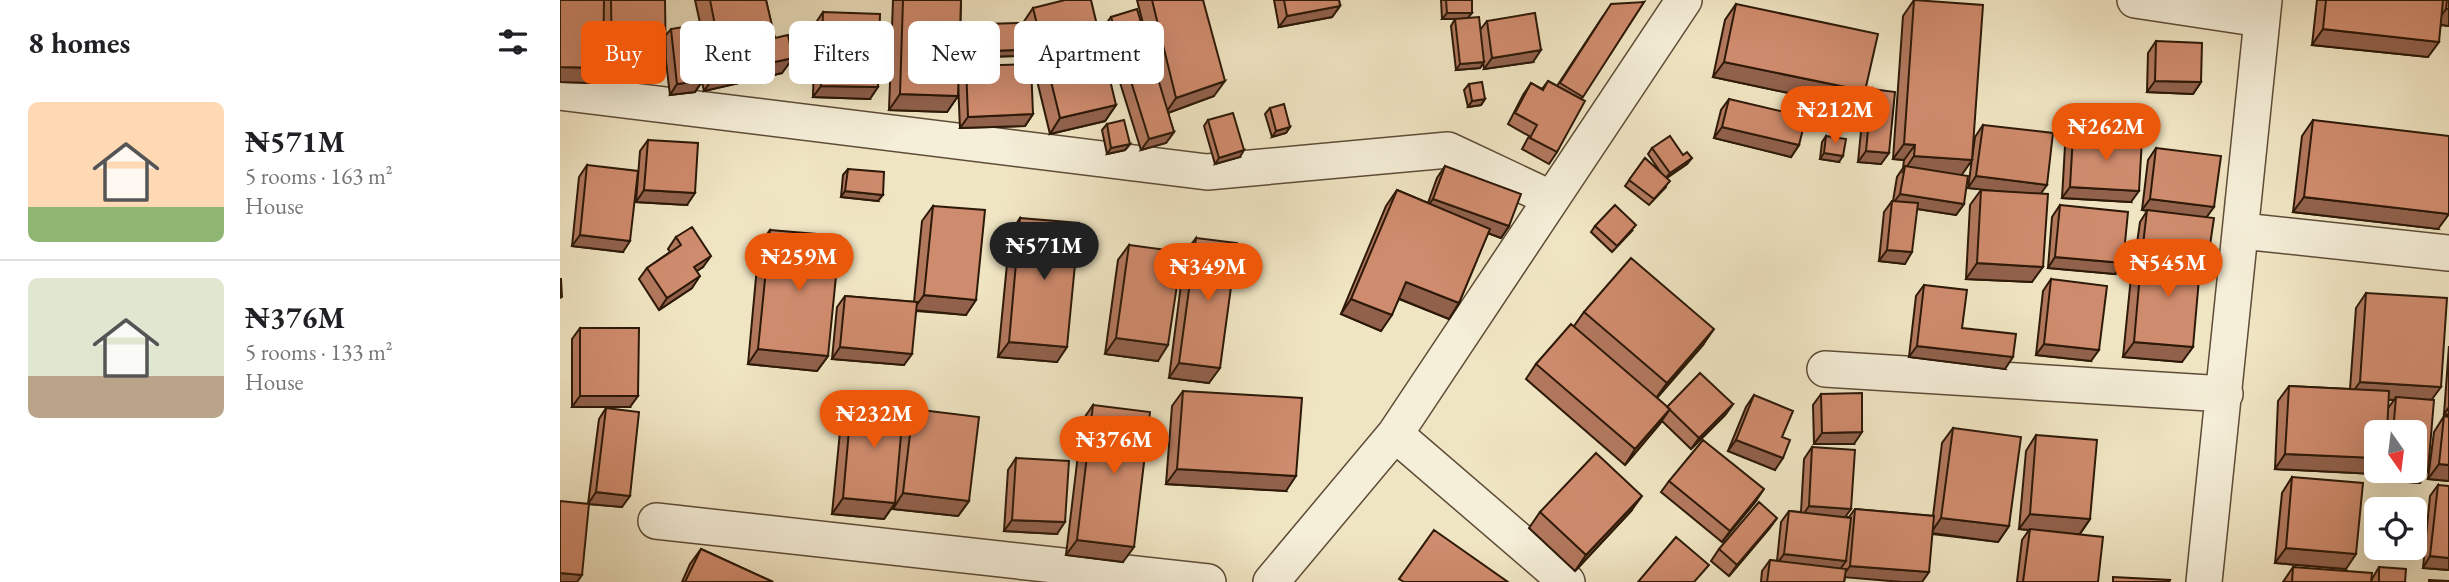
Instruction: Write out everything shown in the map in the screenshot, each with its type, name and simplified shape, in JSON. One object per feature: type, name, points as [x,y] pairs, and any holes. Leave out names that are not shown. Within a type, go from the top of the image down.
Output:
[{"type":"street","points":[[1271,582],[1395,433],[1684,0]]},
{"type":"street","points":[[2134,0],[2263,10],[2204,582]]},
{"type":"street","points":[[560,92],[1207,172],[1448,150],[1550,198]]},
{"type":"street","points":[[2242,231],[2449,253]]},
{"type":"street","points":[[1825,369],[2225,394]]},
{"type":"street","points":[[1395,433],[1567,582]]},
{"type":"street","points":[[656,521],[1208,582]]},
{"type":"building","points":[[560,0],[604,0],[604,21],[581,21],[581,67],[560,67]]},
{"type":"building","points":[[611,0],[665,0],[665,21],[611,21]]},
{"type":"building","points":[[710,0],[766,0],[771,21],[714,21]]},
{"type":"building","points":[[903,0],[961,0],[960,21],[908,21],[908,84],[958,84],[958,96],[900,94]]},
{"type":"building","points":[[1065,0],[1091,0],[1096,21],[1036,21],[1033,8]]},
{"type":"building","points":[[1152,0],[1203,0],[1225,81],[1176,98],[1164,49],[1164,21],[1157,21]]},
{"type":"building","points":[[1284,0],[1339,0],[1340,6],[1287,16]]},
{"type":"building","points":[[1446,0],[1472,0],[1472,13],[1447,13]]},
{"type":"building","points":[[1914,0],[1983,5],[1972,160],[1914,156],[1915,145],[1904,144]]},
{"type":"building","points":[[2326,0],[2443,0],[2439,42],[2323,29]]},
{"type":"building","points":[[1644,2],[1583,97],[1560,83],[1611,4]]},
{"type":"building","points":[[1736,4],[1878,34],[1865,91],[1724,62]]},
{"type":"building","points":[[1137,9],[1141,21],[1112,21],[1111,17]]},
{"type":"building","points":[[823,12],[880,14],[880,21],[823,21]]},
{"type":"building","points":[[1535,13],[1541,50],[1492,58],[1487,21]]},
{"type":"building","points":[[1479,17],[1484,62],[1460,64],[1455,19]]},
{"type":"building","points":[[1014,23],[1014,50],[1000,51],[1000,24]]},
{"type":"building","points":[[680,28],[680,84],[677,84],[671,29]]},
{"type":"building","points":[[788,35],[789,59],[775,62],[775,38]]},
{"type":"building","points":[[2156,41],[2202,43],[2201,82],[2155,81]]},
{"type":"building","points":[[1000,65],[1014,65],[1014,84],[1032,84],[1033,114],[968,117],[967,84],[1000,84]]},
{"type":"building","points":[[1548,81],[1585,101],[1557,152],[1530,138],[1537,125],[1515,113],[1531,83],[1543,90]]},
{"type":"building","points":[[1482,82],[1485,99],[1472,101],[1469,84]]},
{"type":"building","points":[[821,84],[878,84],[878,87]]},
{"type":"building","points":[[1052,84],[1111,84],[1116,105],[1060,118]]},
{"type":"building","points":[[1132,84],[1160,84],[1174,132],[1149,139]]},
{"type":"building","points":[[1872,89],[1895,92],[1889,153],[1866,151]]},
{"type":"building","points":[[1729,99],[1806,117],[1799,145],[1722,127]]},
{"type":"building","points":[[1284,104],[1290,127],[1276,131],[1270,108]]},
{"type":"building","points":[[1233,113],[1244,150],[1219,158],[1208,120]]},
{"type":"building","points":[[1124,120],[1130,144],[1111,148],[1107,124]]},
{"type":"building","points":[[2313,120],[2449,136],[2449,214],[2304,197]]},
{"type":"building","points":[[1983,125],[2053,133],[2047,185],[1976,176]]},
{"type":"building","points":[[2073,135],[2142,139],[2139,191],[2070,187]]},
{"type":"building","points":[[1670,136],[1683,155],[1687,152],[1692,158],[1670,173],[1652,148]]},
{"type":"building","points":[[1826,136],[1846,139],[1843,156],[1824,153]]},
{"type":"building","points":[[648,140],[698,143],[695,193],[644,190]]},
{"type":"building","points":[[2156,148],[2221,156],[2214,207],[2150,199]]},
{"type":"building","points":[[1645,158],[1670,181],[1654,199],[1629,180]]},
{"type":"building","points":[[587,165],[638,171],[630,241],[580,235]]},
{"type":"building","points":[[1445,166],[1521,194],[1509,226],[1433,199]]},
{"type":"building","points":[[1905,166],[1968,176],[1964,204],[1900,194]]},
{"type":"building","points":[[848,169],[884,172],[883,195],[845,191]]},
{"type":"building","points":[[1397,190],[1490,229],[1459,303],[1406,282],[1392,315],[1351,299]]},
{"type":"building","points":[[1981,190],[2048,194],[2043,267],[1977,263]]},
{"type":"building","points":[[1892,201],[1918,203],[1912,252],[1887,250]]},
{"type":"building","points":[[1615,205],[1636,225],[1617,246],[1595,226]]},
{"type":"building","points":[[2060,205],[2128,212],[2123,263],[2055,257]]},
{"type":"building","points":[[933,206],[985,210],[976,300],[924,295]]},
{"type":"building","points":[[2147,210],[2214,218],[2209,252],[2143,245]]},
{"type":"building","points":[[1020,218],[1079,223],[1067,347],[1009,342]]},
{"type":"building","points":[[692,227],[711,256],[694,267],[700,276],[667,298],[647,268],[681,245],[676,237]]},
{"type":"building","points":[[770,230],[840,236],[828,356],[758,349]]},
{"type":"building","points":[[1196,238],[1237,243],[1220,368],[1179,363]]},
{"type":"building","points":[[1129,245],[1182,252],[1168,345],[1116,338]]},
{"type":"building","points":[[2142,251],[2201,256],[2193,347],[2134,342]]},
{"type":"building","points":[[1631,258],[1714,329],[1667,383],[1584,312]]},
{"type":"building","points":[[2051,279],[2107,286],[2099,350],[2044,344]]},
{"type":"building","points":[[1924,285],[1967,290],[1962,328],[2016,334],[2013,357],[1917,346]]},
{"type":"building","points":[[2366,293],[2447,298],[2441,387],[2360,382]]},
{"type":"building","points":[[845,296],[917,302],[912,354],[840,347]]},
{"type":"building","points":[[1571,324],[1670,409],[1635,449],[1536,364]]},
{"type":"building","points":[[580,328],[639,328],[638,396],[580,396]]},
{"type":"building","points":[[1700,373],[1733,404],[1699,438],[1667,407]]},
{"type":"building","points":[[2289,386],[2389,391],[2388,420],[2364,420],[2364,457],[2285,454]]},
{"type":"building","points":[[1183,391],[1302,398],[1296,476],[1177,469]]},
{"type":"building","points":[[1862,393],[1862,432],[1822,433],[1821,394]]},
{"type":"building","points":[[1754,395],[1793,411],[1782,437],[1790,440],[1783,458],[1736,440]]},
{"type":"building","points":[[852,396],[904,401],[895,503],[843,498]]},
{"type":"building","points":[[2396,397],[2434,400],[2428,471],[2427,420],[2394,420]]},
{"type":"building","points":[[1093,405],[1150,412],[1134,547],[1077,540]]},
{"type":"building","points":[[606,408],[639,412],[630,496],[596,492]]},
{"type":"building","points":[[913,409],[979,417],[969,501],[903,493]]},
{"type":"building","points":[[2444,416],[2449,417],[2449,465],[2439,464]]},
{"type":"building","points":[[1953,428],[2021,437],[2009,526],[1941,518]]},
{"type":"building","points":[[2036,435],[2097,440],[2090,519],[2030,514]]},
{"type":"building","points":[[1703,440],[1764,489],[1730,531],[1669,481]]},
{"type":"building","points":[[1812,447],[1855,450],[1851,509],[1809,506]]},
{"type":"building","points":[[1596,453],[1642,496],[1586,555],[1540,512]]},
{"type":"building","points":[[1016,458],[1069,461],[1065,522],[1012,520]]},
{"type":"building","points":[[2292,477],[2363,483],[2356,554],[2286,548]]},
{"type":"building","points":[[2438,485],[2449,486],[2449,558],[2430,556]]},
{"type":"building","points":[[560,501],[589,504],[582,575],[560,573]]},
{"type":"building","points":[[1759,502],[1777,518],[1737,565],[1719,549]]},
{"type":"building","points":[[1855,509],[1934,516],[1929,572],[1850,566]]},
{"type":"building","points":[[1789,511],[1851,518],[1846,561],[1784,554]]},
{"type":"building","points":[[2030,529],[2103,537],[2098,582],[2023,582]]},
{"type":"building","points":[[1434,530],[1508,582],[1404,582],[1399,579]]},
{"type":"building","points":[[1676,537],[1709,565],[1694,582],[1638,582]]},
{"type":"building","points":[[701,549],[773,582],[685,582]]},
{"type":"building","points":[[1770,560],[1846,569],[1844,582],[1767,582]]},
{"type":"building","points":[[2293,567],[2372,573],[2371,582],[2292,582]]},
{"type":"building","points":[[2379,567],[2406,569],[2405,582],[2379,582]]},
{"type":"building","points":[[2113,577],[2170,580],[2113,582]]}]
